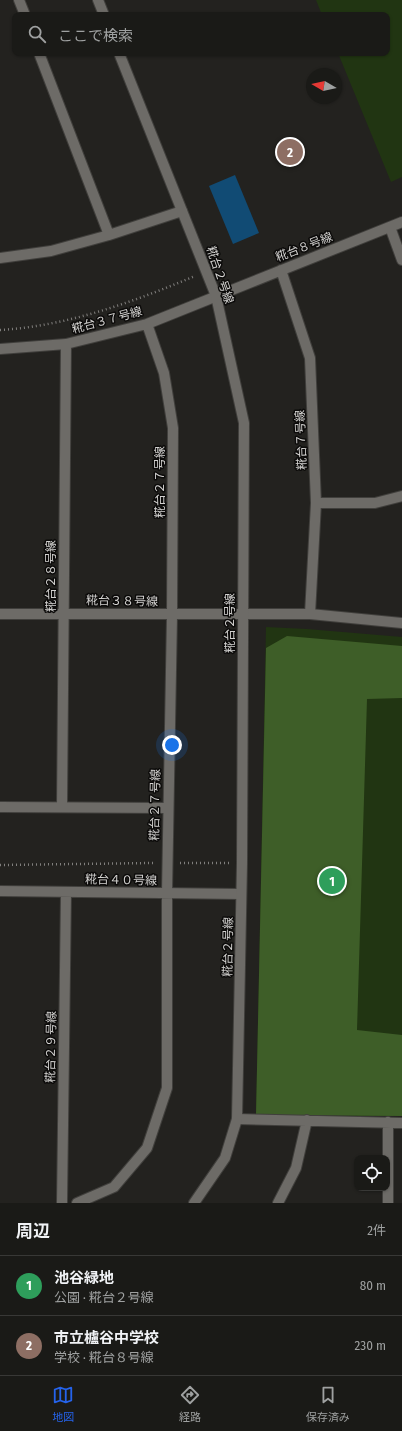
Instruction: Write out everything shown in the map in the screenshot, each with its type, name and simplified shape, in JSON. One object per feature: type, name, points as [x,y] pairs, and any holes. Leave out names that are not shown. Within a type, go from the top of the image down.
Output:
[{"type":"street","points":[[19,0],[24,12]]},
{"type":"street","points":[[98,0],[103,12]]},
{"type":"street","points":[[41,56],[109,235]]},
{"type":"street","name":"糀台２号線","points":[[120,56],[216,296],[244,422],[242,894],[237,1119],[225,1158],[194,1203]]},
{"type":"street","points":[[0,256],[51,251],[109,235],[182,211]]},
{"type":"street","name":"糀台８号線","points":[[216,296],[402,222]]},
{"type":"street","points":[[390,227],[402,260]]},
{"type":"street","name":"糀台７号線","points":[[281,270],[310,358],[316,503],[310,614]]},
{"type":"street","name":"糀台３７号線","points":[[0,349],[66,344],[147,324],[216,296]]},
{"type":"street","name":"糀台２７号線","points":[[77,1203],[114,1187],[147,1148],[167,1088],[167,863],[172,615],[173,428],[164,373],[147,324]]},
{"type":"street","name":"糀台２８号線","points":[[62,807],[66,344]]},
{"type":"street","points":[[316,503],[375,503],[402,496]]},
{"type":"street","name":"糀台３８号線","points":[[0,614],[310,614],[402,623]]},
{"type":"street","points":[[0,807],[168,808]]},
{"type":"street","name":"糀台４０号線","points":[[0,891],[242,894]]},
{"type":"street","name":"糀台２９号線","points":[[62,1203],[66,892]]},
{"type":"street","points":[[237,1119],[402,1123]]},
{"type":"street","points":[[278,1203],[296,1168],[307,1120]]},
{"type":"street","points":[[388,1122],[388,1203]]},
{"type":"path","points":[[0,330],[29,328],[96,312],[152,295],[206,272]]},
{"type":"path","points":[[0,865],[242,863]]},
{"type":"green space","points":[[316,0],[402,0],[402,177],[391,182],[339,56],[390,56],[390,12],[321,12]]},
{"type":"green space","points":[[266,627],[402,637],[402,1116],[256,1115]]},
{"type":"green space","points":[[287,636],[402,646],[402,698],[367,699],[357,1030],[402,1035],[402,1116],[256,1115],[266,648]]},
{"type":"water","points":[[235,175],[259,233],[233,244],[209,186]]},
{"type":"place","name":"市立櫨谷中学校","points":[[290,152]]},
{"type":"place","name":"池谷緑地","points":[[332,881]]}]
